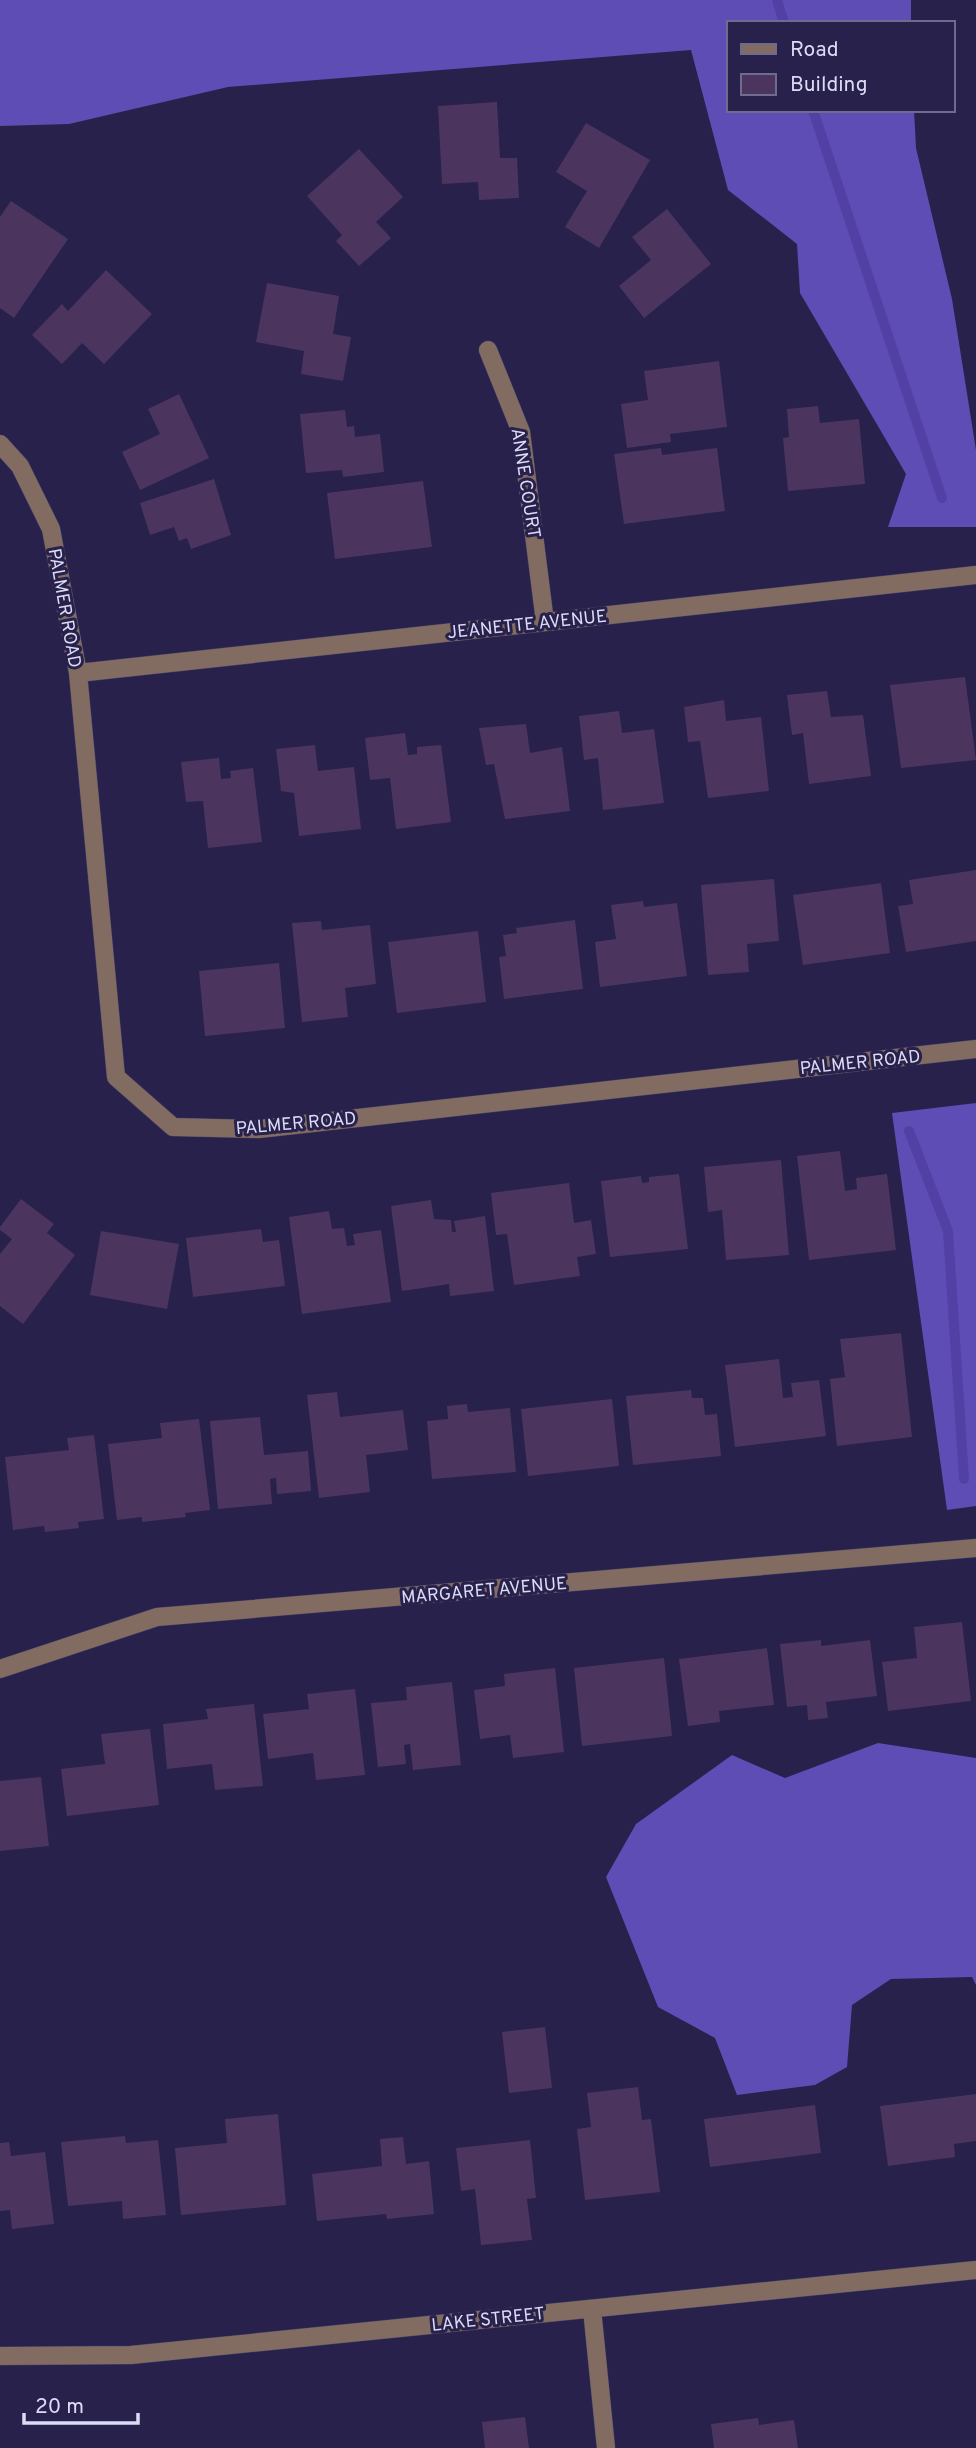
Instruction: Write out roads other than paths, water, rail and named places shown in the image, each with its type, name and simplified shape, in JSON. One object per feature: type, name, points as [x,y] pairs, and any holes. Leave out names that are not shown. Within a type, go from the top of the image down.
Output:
[{"type":"street","name":"ANNE COURT","points":[[488,350],[521,432],[545,622]]},
{"type":"street","name":"PALMER ROAD","points":[[0,444],[20,466],[51,529],[78,673],[116,1077],[173,1128],[259,1129],[976,1048]]},
{"type":"street","name":"JEANETTE AVENUE","points":[[78,673],[976,575]]},
{"type":"street","name":"MARGARET AVENUE","points":[[0,1669],[157,1617],[976,1548]]},
{"type":"street","name":"LAKE STREET","points":[[0,2356],[131,2355],[976,2270]]},
{"type":"street","points":[[592,2309],[606,2448]]},
{"type":"waterway","points":[[777,0],[783,21]]},
{"type":"waterway","points":[[814,112],[942,498]]},
{"type":"waterway","points":[[909,1131],[948,1231],[964,1479]]}]
